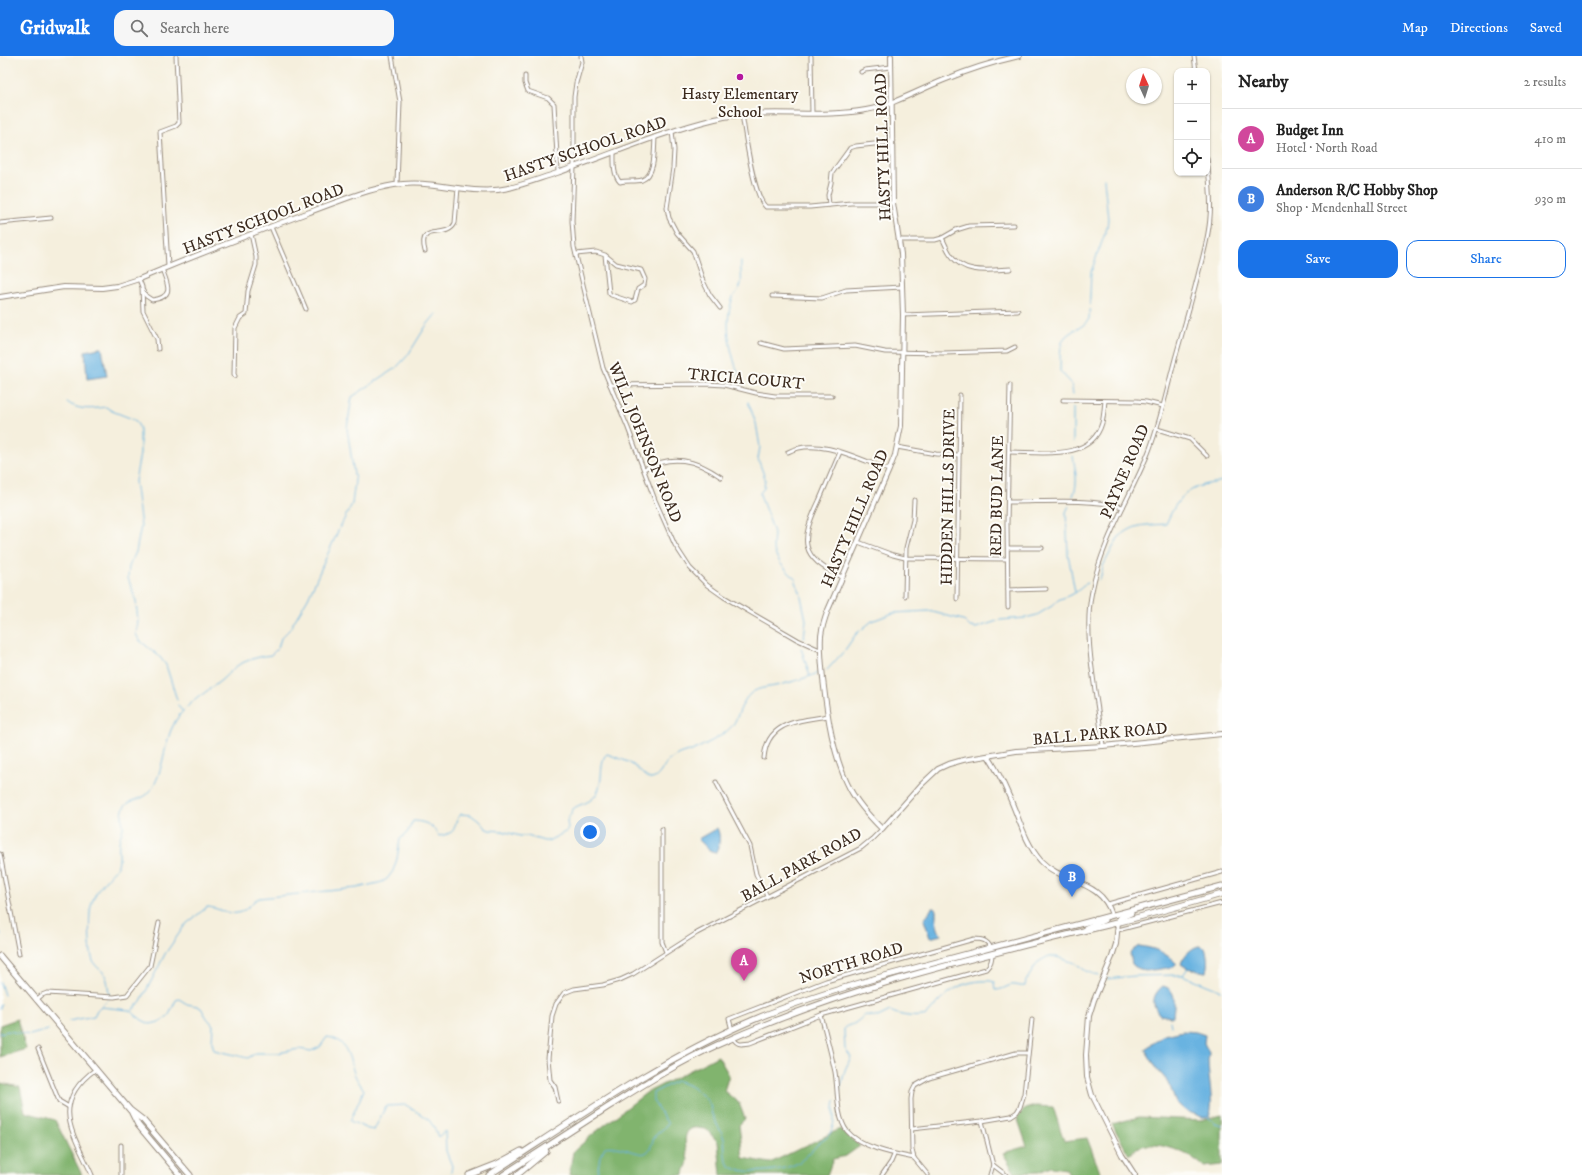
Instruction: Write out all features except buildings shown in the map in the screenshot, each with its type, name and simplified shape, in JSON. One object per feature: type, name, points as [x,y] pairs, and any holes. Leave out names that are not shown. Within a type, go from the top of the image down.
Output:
[{"type":"main road","points":[[489,1175],[657,1069],[753,1020],[830,992],[877,978],[1222,886]]},
{"type":"main road","points":[[503,1175],[665,1073],[715,1046],[793,1013],[834,999],[992,953],[1080,932],[1222,894]]},
{"type":"main road","points":[[1118,922],[1120,918],[1141,908]]},
{"type":"main road","points":[[1080,932],[1110,918],[1112,915]]},
{"type":"main road","points":[[0,956],[130,1110],[143,1120],[190,1175]]},
{"type":"main road","points":[[130,1110],[138,1125],[180,1175]]},
{"type":"main road","points":[[470,1175],[497,1164],[552,1135]]},
{"type":"main road","points":[[517,1175],[565,1135]]},
{"type":"street","points":[[168,266],[160,132],[176,126],[179,123],[176,56]]},
{"type":"street","points":[[392,56],[400,102],[397,184]]},
{"type":"street","name":"WILL JOHNSON ROAD","points":[[581,56],[582,62],[574,97],[572,220],[576,254],[603,368],[628,428],[655,500],[675,545],[690,568],[707,585],[731,601],[798,640],[820,650]]},
{"type":"street","points":[[811,56],[812,114]]},
{"type":"street","name":"HASTY HILL ROAD","points":[[882,829],[865,811],[849,788],[839,760],[828,716],[820,650],[823,622],[889,470],[897,447],[901,426],[903,315],[899,240],[893,203],[891,56]]},
{"type":"street","name":"HASTY SCHOOL ROAD","points":[[0,297],[64,287],[102,288],[117,286],[139,279],[168,266],[251,234],[369,191],[397,184],[428,184],[486,191],[507,189],[574,167],[672,131],[716,118],[742,114],[773,112],[812,114],[870,109],[946,79],[989,64],[1019,56]]},
{"type":"street","points":[[1194,56],[1196,68]]},
{"type":"street","points":[[861,72],[865,70],[891,67]]},
{"type":"street","points":[[525,76],[525,83],[528,91],[548,98],[554,104],[558,172]]},
{"type":"street","points":[[742,114],[750,164],[764,206],[777,208],[851,203],[893,203]]},
{"type":"street","points":[[672,131],[674,150],[667,208],[669,218],[677,233],[693,251],[703,281],[720,308]]},
{"type":"street","points":[[614,152],[616,175],[618,180],[620,182],[641,180],[646,178],[651,171],[655,137]]},
{"type":"street","points":[[829,205],[829,192],[832,173],[850,148],[892,142]]},
{"type":"street","name":"PAYNE ROAD","points":[[1103,746],[1090,641],[1089,608],[1100,557],[1147,456],[1157,429],[1208,235],[1211,204],[1209,176]]},
{"type":"street","points":[[425,251],[423,241],[427,234],[431,232],[448,231],[454,227],[458,188]]},
{"type":"street","points":[[0,223],[51,218]]},
{"type":"street","points":[[899,240],[930,240],[942,238],[956,230],[969,226],[1014,226]]},
{"type":"street","points":[[271,227],[306,309]]},
{"type":"street","points":[[235,376],[235,328],[240,318],[246,314],[248,291],[256,265],[256,250],[251,234]]},
{"type":"street","points":[[942,238],[950,255],[964,266],[978,270],[1010,269]]},
{"type":"street","points":[[576,254],[596,252],[605,255],[616,264],[641,270],[645,279],[644,285],[638,289],[636,300],[632,302],[609,293],[605,255]]},
{"type":"street","points":[[139,279],[146,296],[152,300],[164,297],[167,294],[168,289],[162,269]]},
{"type":"street","points":[[772,296],[822,298],[846,290],[902,287]]},
{"type":"street","points":[[143,289],[143,311],[157,339],[158,349]]},
{"type":"street","points":[[903,315],[1018,312]]},
{"type":"street","points":[[761,343],[784,348],[855,346],[878,351],[944,353],[1007,351],[1015,347]]},
{"type":"street","name":"TRICIA COURT","points":[[610,385],[707,384],[724,385],[775,396],[832,396]]},
{"type":"street","name":"RED BUD LANE","points":[[1008,607],[1010,385]]},
{"type":"street","name":"HIDDEN HILLS DRIVE","points":[[957,599],[960,396]]},
{"type":"street","points":[[1063,400],[1146,402],[1162,406]]},
{"type":"street","points":[[1009,452],[1064,452],[1077,450],[1093,439],[1100,429],[1104,414],[1105,401]]},
{"type":"street","points":[[1157,429],[1190,439],[1207,456]]},
{"type":"street","points":[[788,452],[805,446],[823,447],[889,470]]},
{"type":"street","points":[[897,447],[936,454],[959,455]]},
{"type":"street","points":[[840,452],[810,520],[806,539],[809,552],[815,562],[825,569],[842,577]]},
{"type":"street","points":[[644,469],[662,461],[680,460],[696,463],[721,477]]},
{"type":"street","points":[[905,596],[905,558],[907,540],[913,520],[914,500]]},
{"type":"street","points":[[1008,502],[1088,502],[1108,503],[1123,507]]},
{"type":"street","points":[[858,542],[892,555],[905,558],[1008,559]]},
{"type":"street","points":[[1008,548],[1042,548]]},
{"type":"street","points":[[1008,590],[1046,589]]},
{"type":"street","points":[[764,758],[764,750],[776,730],[797,722],[828,716]]},
{"type":"street","name":"BALL PARK ROAD","points":[[558,1101],[555,1087],[550,1080],[548,1059],[552,1016],[559,998],[564,993],[570,990],[603,985],[633,974],[697,933],[860,848],[882,829],[921,785],[938,769],[963,760],[1016,751],[1103,746],[1222,734]]},
{"type":"street","points":[[988,756],[1009,796],[1031,846],[1042,862],[1094,890],[1108,904],[1112,915]]},
{"type":"street","points":[[716,782],[750,846],[756,874],[767,896]]},
{"type":"street","points":[[662,829],[662,942],[666,952]]},
{"type":"street","points":[[0,854],[19,954]]},
{"type":"street","points":[[1108,904],[1222,872]]},
{"type":"street","points":[[1118,930],[1222,903]]},
{"type":"street","points":[[1118,922],[1118,930],[1112,957],[1089,1016],[1086,1055],[1087,1077],[1092,1095],[1135,1175]]},
{"type":"street","points":[[36,1000],[42,994],[47,993],[114,997],[127,995],[150,966],[159,923]]},
{"type":"street","name":"NORTH ROAD","points":[[732,1030],[729,1019],[826,980],[974,940],[982,939],[988,942],[991,947]]},
{"type":"street","points":[[733,1038],[739,1045],[750,1043],[821,1015],[986,969],[992,960],[991,947]]},
{"type":"street","points":[[821,1015],[835,1073],[839,1109],[847,1131],[859,1140],[894,1155],[914,1158]]},
{"type":"street","points":[[912,1129],[982,1121],[1011,1116],[1017,1112],[1024,1094],[1027,1054],[1032,1019]]},
{"type":"street","points":[[38,1049],[59,1101],[69,1107]]},
{"type":"street","points":[[928,1175],[914,1158],[912,1150],[912,1092],[915,1086],[929,1078],[1016,1053],[1027,1054]]},
{"type":"street","points":[[92,1175],[71,1128],[68,1114],[73,1094],[77,1086],[84,1078],[96,1070]]},
{"type":"street","points":[[982,1121],[993,1165],[990,1175]]},
{"type":"street","points":[[121,1145],[121,1175]]},
{"type":"street","points":[[882,1175],[894,1155]]},
{"type":"street","points":[[993,1165],[1006,1175]]},
{"type":"green space","points":[[17,1019],[26,1049],[0,1057],[0,1025]]},
{"type":"green space","points":[[718,1056],[729,1075],[724,1091],[739,1103],[745,1119],[739,1125],[743,1158],[770,1163],[840,1129],[860,1146],[846,1156],[833,1159],[827,1175],[721,1175],[718,1142],[706,1129],[693,1128],[689,1130],[685,1138],[688,1160],[684,1175],[569,1175],[573,1152],[593,1134],[646,1093]]},
{"type":"green space","points":[[0,1083],[20,1087],[25,1112],[55,1120],[82,1175],[0,1175]]},
{"type":"green space","points":[[1035,1106],[1053,1107],[1064,1141],[1087,1138],[1101,1175],[1069,1175],[1066,1169],[1051,1167],[1039,1172],[1015,1173],[1003,1153],[1027,1146],[1017,1117],[1025,1109]]},
{"type":"green space","points":[[1222,1115],[1222,1165],[1204,1167],[1191,1157],[1175,1149],[1157,1145],[1141,1146],[1136,1148],[1129,1155],[1112,1124],[1139,1117],[1201,1120]]},
{"type":"water","points":[[102,348],[107,376],[87,379],[85,351]]},
{"type":"water","points":[[717,828],[719,841],[715,853],[708,849],[698,839]]},
{"type":"water","points":[[932,908],[936,910],[938,929],[941,935],[930,938],[924,920]]},
{"type":"water","points":[[1139,946],[1160,951],[1177,964],[1174,967],[1152,970],[1136,967],[1132,964],[1130,953]]},
{"type":"water","points":[[1199,946],[1205,948],[1206,951],[1206,972],[1187,968],[1181,964],[1188,952]]},
{"type":"water","points":[[1163,986],[1168,988],[1173,994],[1174,1007],[1173,1016],[1171,1017],[1160,1015],[1155,1007],[1155,996]]},
{"type":"water","points":[[1183,1031],[1196,1032],[1205,1035],[1204,1043],[1209,1053],[1208,1068],[1211,1111],[1209,1117],[1202,1117],[1186,1111],[1175,1101],[1169,1083],[1157,1069],[1145,1049],[1165,1035]]},
{"type":"waterway","points":[[1073,394],[1071,383],[1060,371],[1061,348],[1063,339],[1089,319],[1091,272],[1107,228],[1108,219],[1104,179]]},
{"type":"waterway","points":[[740,379],[731,350],[728,320],[729,310],[733,298],[741,284],[741,262]]},
{"type":"waterway","points":[[109,995],[106,977],[92,959],[90,913],[92,902],[96,893],[118,864],[119,841],[123,828],[123,810],[125,806],[148,794],[151,790],[158,776],[171,730],[185,709],[239,665],[256,658],[271,655],[278,648],[281,638],[289,630],[308,598],[338,531],[352,504],[355,481],[347,428],[352,397],[397,367],[408,355],[426,326],[436,314]]},
{"type":"waterway","points":[[67,402],[80,408],[90,409],[106,407],[136,421],[140,429],[140,454],[135,481],[141,526],[136,552],[129,566],[128,578],[136,601],[138,621],[136,634],[139,640],[159,656],[166,665],[177,700]]},
{"type":"waterway","points":[[748,402],[756,423],[760,447],[758,459],[765,478],[764,488],[760,493],[761,498],[774,533],[773,547],[776,556],[781,564],[795,579],[800,592],[806,620],[804,638]]},
{"type":"waterway","points":[[1073,408],[1073,442]]},
{"type":"waterway","points":[[1073,456],[1076,481],[1073,496]]},
{"type":"waterway","points":[[1099,580],[1103,566],[1118,538],[1124,533],[1136,527],[1166,524],[1173,509],[1181,498],[1191,490],[1207,484],[1222,481]]},
{"type":"waterway","points":[[1069,506],[1066,512],[1068,554],[1075,592]]},
{"type":"waterway","points":[[827,670],[845,650],[856,634],[872,621],[893,613],[929,611],[963,620],[970,627],[976,628],[1000,620],[1025,618],[1037,615],[1052,606],[1058,600],[1075,593],[1087,583]]},
{"type":"waterway","points":[[801,648],[810,676]]},
{"type":"waterway","points":[[131,1012],[141,1001],[165,954],[185,925],[207,907],[235,913],[246,909],[259,898],[357,888],[382,882],[387,879],[393,871],[397,859],[400,839],[407,833],[413,821],[431,826],[439,836],[453,831],[461,814],[471,815],[489,830],[502,831],[548,841],[567,831],[567,821],[573,809],[589,801],[595,796],[600,785],[604,757],[607,754],[630,763],[648,778],[653,779],[658,775],[667,762],[673,758],[682,753],[692,751],[724,734],[732,726],[744,701],[754,691],[761,688],[796,681],[818,673]]},
{"type":"waterway","points":[[178,705],[182,711]]},
{"type":"waterway","points":[[0,932],[1,936]]},
{"type":"waterway","points":[[839,1094],[845,1070],[851,1057],[845,1049],[844,1030],[845,1027],[854,1024],[864,1016],[868,1015],[878,1017],[890,1011],[908,1016],[927,1015],[945,996],[964,984],[972,982],[992,981],[994,982],[995,990],[1011,985],[1025,986],[1026,981],[1038,962],[1049,956],[1075,963],[1086,971],[1099,976]]},
{"type":"waterway","points":[[1183,975],[1188,968]]},
{"type":"waterway","points":[[1107,979],[1134,976],[1182,975],[1222,991]]},
{"type":"waterway","points":[[0,982],[4,995]]},
{"type":"waterway","points":[[69,1021],[94,1016],[97,1010],[108,999]]},
{"type":"waterway","points":[[101,1007],[129,1010],[150,1024],[162,1021],[168,1017],[176,1000],[179,999],[187,1004],[201,1008],[213,1025],[212,1042],[214,1050],[248,1058],[256,1053],[278,1053],[299,1049],[311,1051],[320,1047],[327,1037],[339,1041],[346,1050],[357,1080],[364,1090],[350,1121],[374,1130],[386,1106],[406,1105],[428,1119],[434,1127],[438,1137],[445,1131],[446,1151],[452,1166],[451,1172]]},
{"type":"waterway","points":[[0,1008],[1,1004]]},
{"type":"waterway","points":[[1170,1021],[1171,1026]]},
{"type":"waterway","points":[[0,1033],[8,1031],[30,1035],[48,1030]]},
{"type":"waterway","points":[[597,1175],[600,1156],[605,1147],[616,1147],[638,1153],[645,1153],[649,1150],[654,1137],[668,1124],[653,1101],[653,1093],[676,1081],[681,1082],[700,1093],[707,1101],[710,1105],[714,1120],[723,1136],[726,1161],[731,1167],[745,1171],[782,1169],[802,1160],[829,1135],[834,1121],[835,1101]]},
{"type":"waterway","points":[[1208,1117],[1215,1123],[1222,1125]]},
{"type":"place","name":"Hasty Elementary School","points":[[740,77]]},
{"type":"place","name":"Anderson R/C Hobby Shop","points":[[1072,897]]},
{"type":"place","name":"Budget Inn","points":[[744,981]]}]
